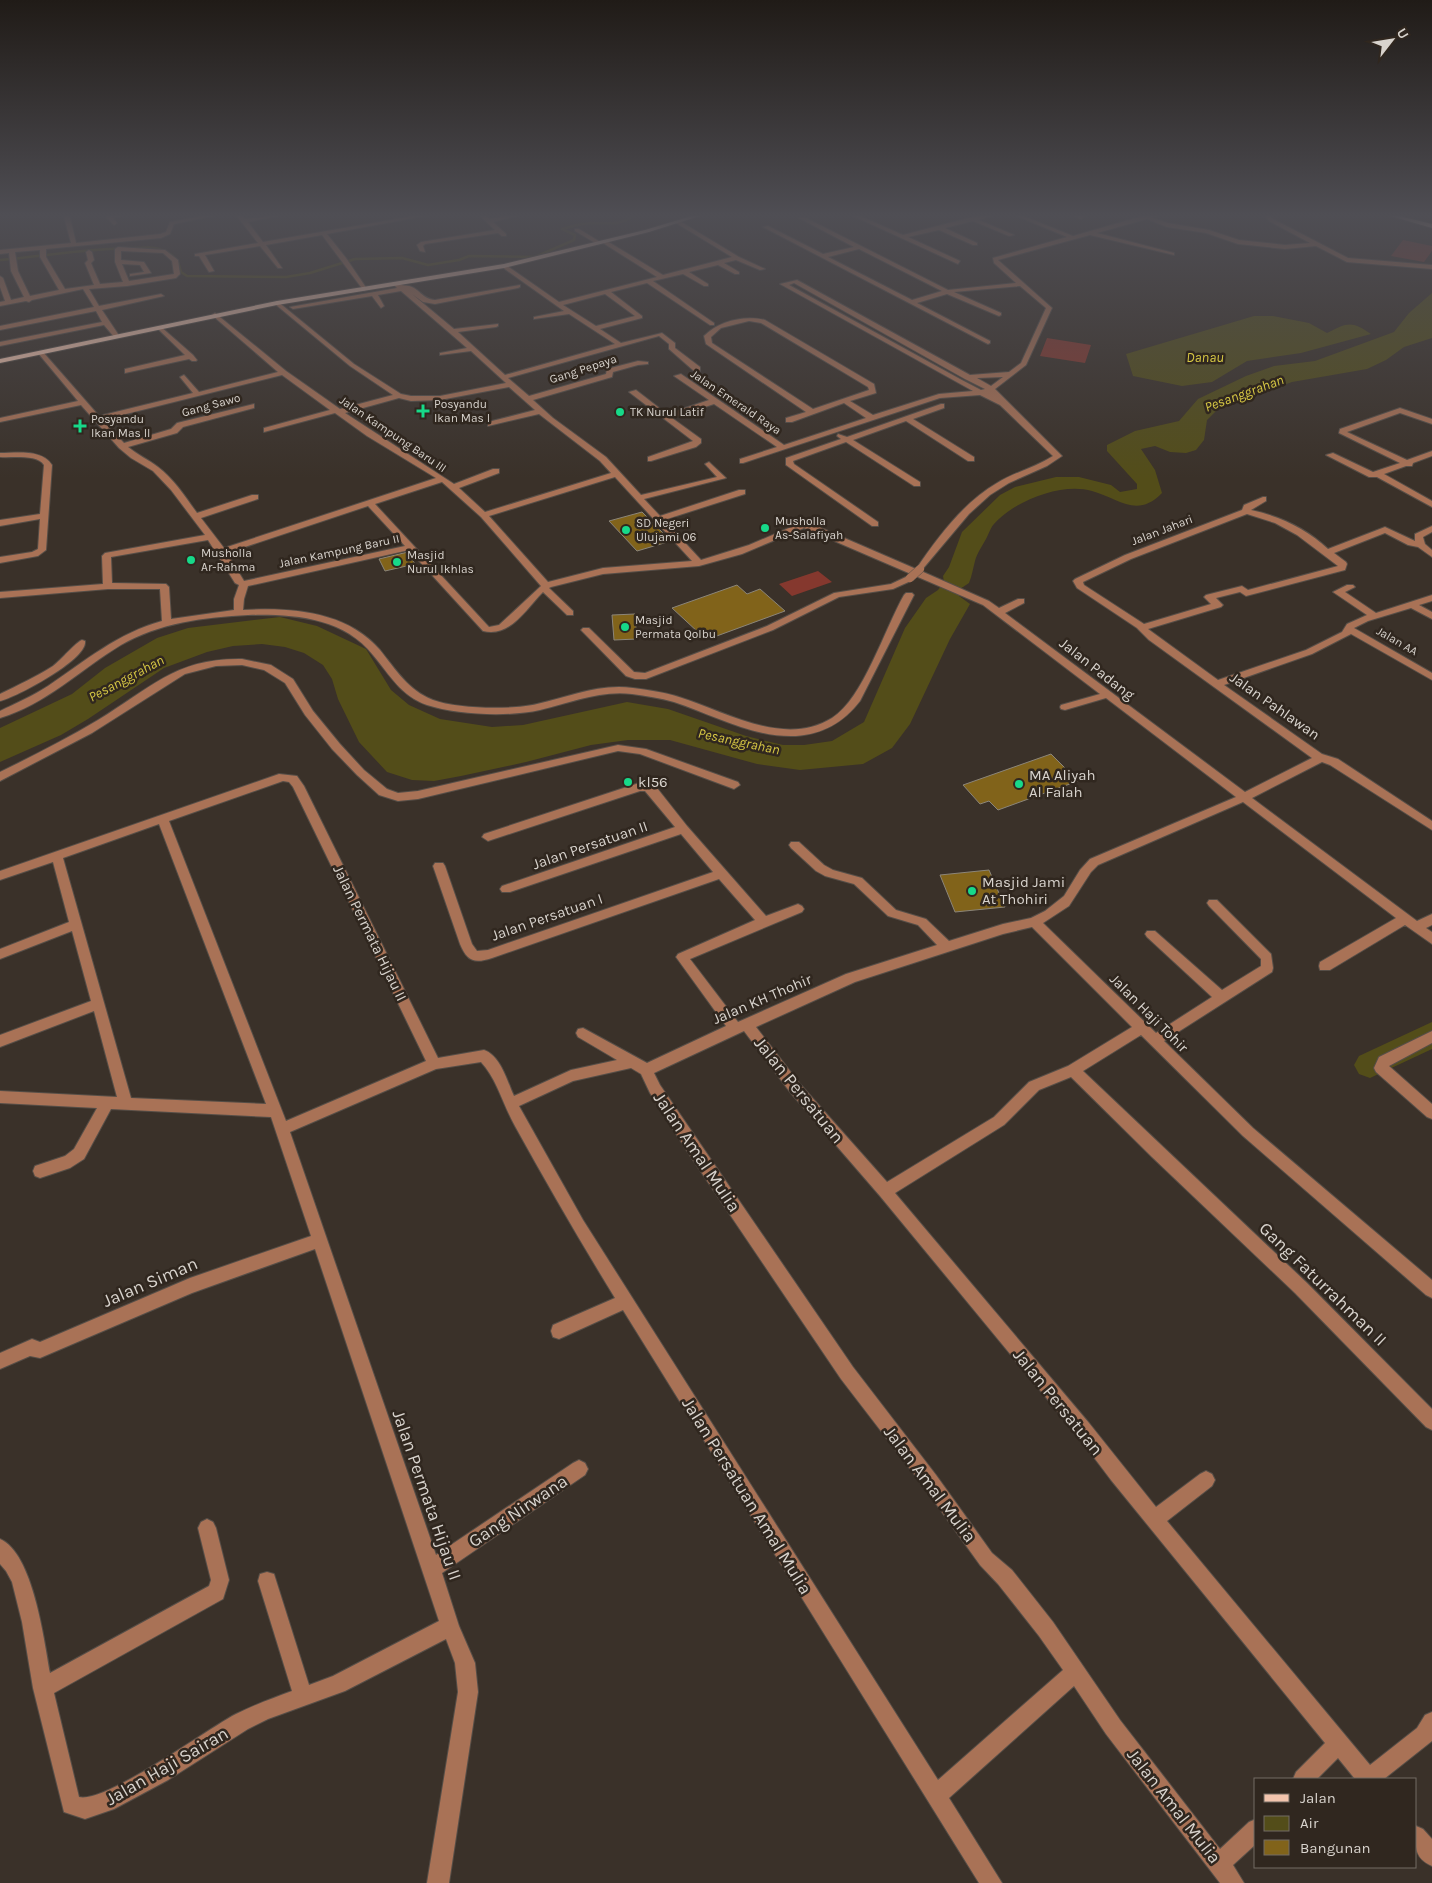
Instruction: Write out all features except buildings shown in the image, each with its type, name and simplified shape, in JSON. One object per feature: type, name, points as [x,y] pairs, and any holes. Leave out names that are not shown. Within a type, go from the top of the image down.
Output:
[{"type":"main road","points":[[0,362],[277,303]]},
{"type":"street","points":[[0,304],[14,303]]},
{"type":"street","points":[[94,303],[117,337]]},
{"type":"street","points":[[0,328],[127,303]]},
{"type":"street","points":[[277,303],[352,365],[399,396],[406,398],[429,398],[512,384]]},
{"type":"street","points":[[302,315],[293,307],[320,303]]},
{"type":"street","points":[[339,303],[341,309]]},
{"type":"street","points":[[419,303],[453,331],[557,426],[603,459],[698,563]]},
{"type":"street","points":[[558,304],[563,303]]},
{"type":"street","points":[[595,328],[640,317],[640,314],[623,303]]},
{"type":"street","points":[[680,303],[712,324]]},
{"type":"street","points":[[817,303],[978,393],[1003,403]]},
{"type":"street","points":[[586,630],[630,674],[646,676],[770,628],[837,595],[893,586],[923,573],[961,519],[985,496],[998,486],[1058,456],[1003,403],[991,388],[833,303]]},
{"type":"street","points":[[914,303],[988,342]]},
{"type":"street","points":[[742,460],[939,396],[978,393],[991,388],[1024,364],[1048,308],[1042,303]]},
{"type":"street","points":[[558,304],[620,345]]},
{"type":"street","points":[[975,304],[999,314]]},
{"type":"street","points":[[536,318],[571,312]]},
{"type":"street","name":"Jalan Kampung Baru III","points":[[215,315],[283,373],[370,434],[443,480],[484,515],[545,587],[570,613]]},
{"type":"street","points":[[789,420],[869,393],[874,389],[759,319],[719,327],[709,333],[707,340],[714,348],[812,412]]},
{"type":"street","points":[[0,344],[106,323]]},
{"type":"street","points":[[453,331],[496,325]]},
{"type":"street","points":[[128,371],[192,358],[160,328]]},
{"type":"street","points":[[504,377],[661,334],[672,344],[671,349],[697,369]]},
{"type":"street","points":[[442,354],[471,349]]},
{"type":"street","points":[[41,353],[81,403],[122,446],[134,456],[156,469],[174,488],[222,552],[240,583],[244,584],[239,599],[238,614]]},
{"type":"street","name":"Gang Pepaya","points":[[528,399],[609,375],[609,372],[636,363],[646,363]]},
{"type":"street","points":[[96,419],[283,373]]},
{"type":"street","points":[[939,396],[957,381],[969,377],[1010,374]]},
{"type":"street","name":"Jalan Emerald Raya","points":[[678,376],[782,447]]},
{"type":"street","points":[[184,377],[197,394]]},
{"type":"street","points":[[633,392],[698,441],[693,445],[651,459]]},
{"type":"street","points":[[267,430],[399,396]]},
{"type":"street","points":[[667,417],[714,401]]},
{"type":"street","points":[[845,401],[872,418]]},
{"type":"street","points":[[0,420],[81,403]]},
{"type":"street","name":"Gang Sawo","points":[[122,446],[174,431],[180,425],[251,406]]},
{"type":"street","points":[[875,524],[789,462],[792,458],[846,438],[941,406]]},
{"type":"street","points":[[1409,464],[1342,432],[1400,410],[1432,422]]},
{"type":"street","points":[[491,424],[541,411]]},
{"type":"street","points":[[907,418],[972,459]]},
{"type":"street","points":[[833,431],[917,484]]},
{"type":"street","points":[[1330,455],[1372,475],[1409,464],[1432,453]]},
{"type":"street","points":[[0,455],[34,456],[45,460],[48,465],[42,550],[0,560]]},
{"type":"street","points":[[638,498],[722,478],[709,464]]},
{"type":"street","points":[[452,488],[496,471]]},
{"type":"street","points":[[484,515],[616,474]]},
{"type":"street","points":[[1378,474],[1432,504]]},
{"type":"street","points":[[222,552],[369,502],[443,480]]},
{"type":"street","points":[[658,520],[742,492]]},
{"type":"street","points":[[195,517],[255,496]]},
{"type":"street","points":[[1142,628],[1218,606],[1209,597],[1242,589],[1246,593],[1342,568],[1343,564],[1318,544],[1264,516],[1246,511],[1247,507],[1263,500]]},
{"type":"street","points":[[369,502],[412,547]]},
{"type":"street","name":"Jalan Jahari","points":[[1216,684],[1152,638],[1142,628],[1080,586],[1078,580],[1128,557],[1246,511]]},
{"type":"street","points":[[0,523],[44,516]]},
{"type":"street","name":"Jalan Padang","points":[[545,587],[606,570],[698,563],[756,546],[806,525],[923,573],[977,599],[999,612],[1243,798]]},
{"type":"street","points":[[1432,529],[1418,536],[1421,544],[1432,554]]},
{"type":"street","points":[[1327,553],[1385,530],[1411,543],[1421,544]]},
{"type":"street","points":[[108,586],[106,556],[108,554],[210,537]]},
{"type":"street","name":"Jalan Kampung Baru II","points":[[244,584],[412,547],[486,629],[490,631],[502,628],[545,587]]},
{"type":"street","points":[[0,595],[108,586],[163,586],[167,624]]},
{"type":"street","points":[[1350,588],[1338,592],[1375,616]]},
{"type":"street","points":[[0,715],[54,687],[125,639],[143,630],[195,618],[238,614],[290,613],[310,616],[340,625],[360,636],[370,645],[389,672],[407,690],[432,703],[481,712],[520,711],[603,691],[630,691],[676,699],[756,728],[784,733],[820,728],[846,714],[909,595]]},
{"type":"street","name":"Jalan Pahlawan","points":[[1216,684],[1274,666],[1346,634],[1348,628],[1375,616],[1432,598]]},
{"type":"street","points":[[999,612],[1021,601]]},
{"type":"street","points":[[1411,604],[1432,616]]},
{"type":"street","name":"Jalan AA","points":[[1348,628],[1432,677]]},
{"type":"street","points":[[0,698],[57,668],[75,654],[82,643]]},
{"type":"street","points":[[0,777],[90,731],[182,672],[203,665],[235,662],[266,667],[289,681],[308,711],[360,772],[384,793],[391,796],[398,797],[435,791],[618,748],[642,751],[734,785]]},
{"type":"street","name":"Jalan Pahlawan","points":[[1216,684],[1318,757],[1317,761],[1243,798]]},
{"type":"street","points":[[1065,707],[1106,695]]},
{"type":"street","points":[[1318,757],[1334,762],[1432,826]]},
{"type":"street","name":"Jalan Permata Hijau II","points":[[0,876],[283,777],[293,779],[434,1064]]},
{"type":"street","points":[[488,837],[639,787],[647,787],[653,791],[683,830],[723,873],[764,922],[798,909]]},
{"type":"street","points":[[1034,922],[1065,903],[1071,896],[1084,870],[1094,862],[1243,798],[1432,939]]},
{"type":"street","points":[[1418,816],[1432,812]]},
{"type":"street","name":"Jalan Permata Hijau II","points":[[163,819],[276,1111],[464,1663],[468,1692],[438,1883]]},
{"type":"street","name":"Jalan Persatuan II","points":[[506,889],[683,830]]},
{"type":"street","points":[[795,845],[825,870],[858,881],[892,913],[922,922],[946,947]]},
{"type":"street","points":[[57,856],[125,1102]]},
{"type":"street","name":"Jalan Persatuan I","points":[[439,866],[466,944],[470,953],[475,956],[497,952],[723,873]]},
{"type":"street","points":[[1154,1041],[1267,968],[1267,957],[1213,903]]},
{"type":"street","points":[[1325,966],[1405,918]]},
{"type":"street","points":[[1417,927],[1432,919]]},
{"type":"street","name":"Jalan Persatuan","points":[[764,922],[682,957],[885,1191],[1367,1778]]},
{"type":"street","name":"Jalan KH Thohir","points":[[510,1104],[570,1076],[639,1066],[741,1026],[851,978],[946,947],[1034,922]]},
{"type":"street","name":"Jalan Haji Tohir","points":[[1034,922],[1248,1132],[1432,1290]]},
{"type":"street","points":[[0,954],[76,925]]},
{"type":"street","points":[[1151,934],[1222,998]]},
{"type":"street","points":[[0,1040],[98,1004]]},
{"type":"street","points":[[885,1191],[999,1121],[1034,1086],[1073,1070],[1140,1028]]},
{"type":"street","points":[[583,1033],[639,1066]]},
{"type":"street","points":[[1432,1037],[1384,1061],[1381,1068],[1432,1113]]},
{"type":"street","name":"Jalan Persatuan Amal Mulia","points":[[434,1064],[484,1056],[495,1068],[510,1104],[578,1225],[991,1883]]},
{"type":"street","points":[[282,1129],[434,1064]]},
{"type":"street","name":"Jalan Amal Mulia","points":[[639,1066],[694,1150],[847,1373],[930,1481],[986,1559],[1005,1577],[1046,1629],[1113,1727],[1233,1883]]},
{"type":"street","name":"Gang Faturrahman II","points":[[1073,1070],[1128,1126],[1301,1288],[1432,1421]]},
{"type":"street","points":[[0,1097],[276,1111]]},
{"type":"street","points":[[40,1171],[70,1160],[79,1154],[107,1103]]},
{"type":"street","name":"Jalan Siman","points":[[0,1360],[32,1347],[35,1350],[40,1350],[190,1286],[319,1240]]},
{"type":"street","points":[[559,1331],[625,1301]]},
{"type":"street","name":"Gang Nirwana","points":[[432,1568],[578,1470]]},
{"type":"street","points":[[1155,1518],[1206,1480]]},
{"type":"street","points":[[43,1688],[216,1592],[220,1580],[207,1528]]},
{"type":"street","name":"Jalan Haji Sairan","points":[[2,1554],[13,1564],[22,1581],[43,1688],[72,1805],[85,1809],[129,1792],[241,1722],[264,1711],[338,1684],[450,1626]]},
{"type":"street","points":[[267,1582],[290,1661],[304,1697]]},
{"type":"street","points":[[936,1796],[1075,1672]]},
{"type":"street","points":[[1369,1778],[1424,1734],[1432,1722]]},
{"type":"street","points":[[1304,1778],[1339,1743]]},
{"type":"street","points":[[1219,1864],[1254,1831]]},
{"type":"street","points":[[1417,1837],[1432,1855]]},
{"type":"shaded area","points":[[1047,338],[1091,345],[1085,363],[1040,356]]},
{"type":"shaded area","points":[[818,571],[832,582],[792,596],[779,584]]},
{"type":"water","name":"Pesanggrahan","points":[[1421,303],[1432,303],[1432,338],[1404,347],[1386,360],[1367,369],[1292,382],[1218,409],[1207,420],[1204,440],[1196,450],[1186,453],[1170,452],[1155,446],[1141,449],[1155,470],[1162,493],[1153,501],[1136,506],[1119,502],[1092,491],[1067,489],[1053,491],[1026,501],[1003,516],[992,527],[979,552],[969,583],[960,589],[959,596],[970,604],[950,639],[910,724],[892,748],[863,764],[800,770],[757,764],[670,740],[628,740],[591,745],[526,762],[434,781],[412,780],[387,772],[359,742],[338,699],[332,679],[323,665],[304,653],[285,647],[262,644],[233,646],[207,652],[164,668],[61,735],[0,762],[0,728],[72,694],[105,668],[157,638],[188,628],[280,617],[317,626],[366,649],[391,690],[409,705],[440,719],[492,727],[523,725],[627,702],[668,709],[746,736],[783,745],[804,745],[832,741],[864,722],[905,628],[926,598],[938,590],[944,582],[943,576],[949,567],[962,532],[1000,495],[1015,487],[1056,477],[1079,477],[1111,485],[1120,492],[1137,489],[1137,484],[1107,451],[1107,445],[1135,431],[1179,421],[1198,399],[1246,376],[1274,366],[1315,361],[1394,332],[1409,313]]},
{"type":"water","name":"Danau","points":[[1254,316],[1273,316],[1309,323],[1327,333],[1349,324],[1371,334],[1301,353],[1247,361],[1212,382],[1182,386],[1133,376],[1126,354]]},
{"type":"waterway","points":[[1370,1065],[1432,1035]]},
{"type":"place","name":"Posyandu Ikan Mas I","points":[[423,411]]},
{"type":"place","name":"TK Nurul Latif","points":[[620,412]]},
{"type":"place","name":"Posyandu Ikan Mas II","points":[[80,426]]},
{"type":"place","name":"Musholla As-Salafiyah","points":[[765,528]]},
{"type":"place","name":"SD Negeri Ulujami 06","points":[[626,530]]},
{"type":"place","name":"Musholla Ar-Rahma","points":[[191,560]]},
{"type":"place","name":"Masjid Nurul Ikhlas","points":[[397,562]]},
{"type":"place","name":"Masjid Permata Qolbu","points":[[625,627]]},
{"type":"place","name":"kl56","points":[[628,782]]},
{"type":"place","name":"MA Aliyah Al Falah","points":[[1019,784]]},
{"type":"place","name":"Masjid Jami At Thohiri","points":[[972,891]]}]
